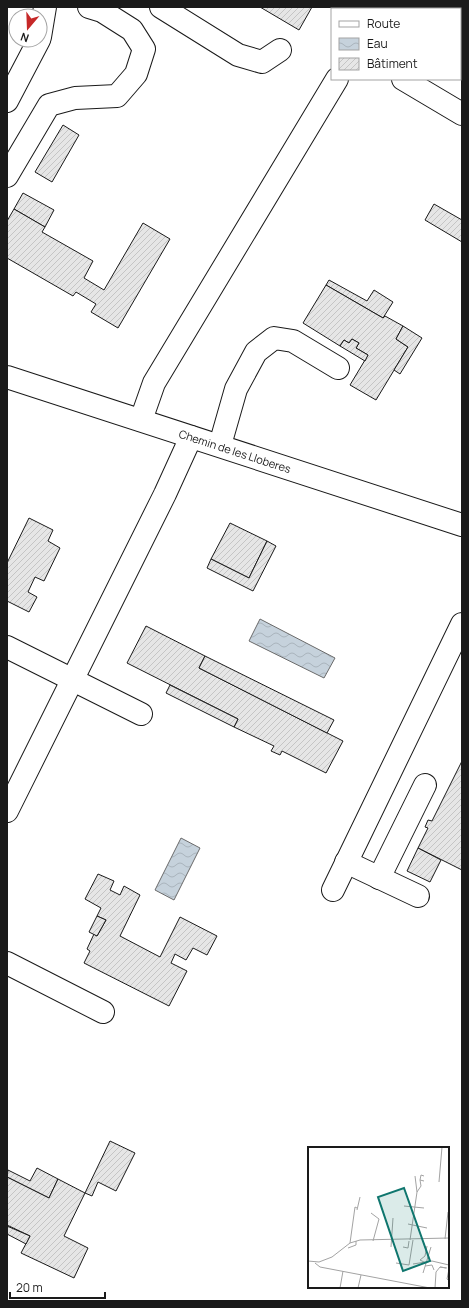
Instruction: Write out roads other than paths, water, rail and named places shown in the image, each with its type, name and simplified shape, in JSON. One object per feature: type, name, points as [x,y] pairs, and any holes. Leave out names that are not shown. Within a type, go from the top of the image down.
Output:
[{"type":"street","points":[[7,176],[49,105],[75,98],[117,96],[136,74],[144,49],[132,30],[102,11],[89,7]]},
{"type":"street","points":[[161,7],[238,55],[262,62],[280,50]]},
{"type":"street","points":[[7,100],[35,48]]},
{"type":"street","points":[[141,420],[154,383],[336,80]]},
{"type":"street","points":[[405,80],[462,114]]},
{"type":"street","points":[[220,445],[236,388],[256,352],[274,338],[293,341],[338,368]]},
{"type":"street","name":"Chemin de les Lloberes","points":[[7,377],[220,445],[462,525]]},
{"type":"street","points":[[7,811],[165,494],[191,437]]},
{"type":"street","points":[[333,890],[462,624]]},
{"type":"street","points":[[7,647],[141,714]]},
{"type":"street","points":[[379,878],[425,785]]},
{"type":"street","points":[[346,862],[418,896]]},
{"type":"street","points":[[7,963],[103,1012]]},
{"type":"water","points":[[260,619],[335,658],[324,678],[249,641]]},
{"type":"water","points":[[181,838],[200,848],[174,900],[155,890]]}]
